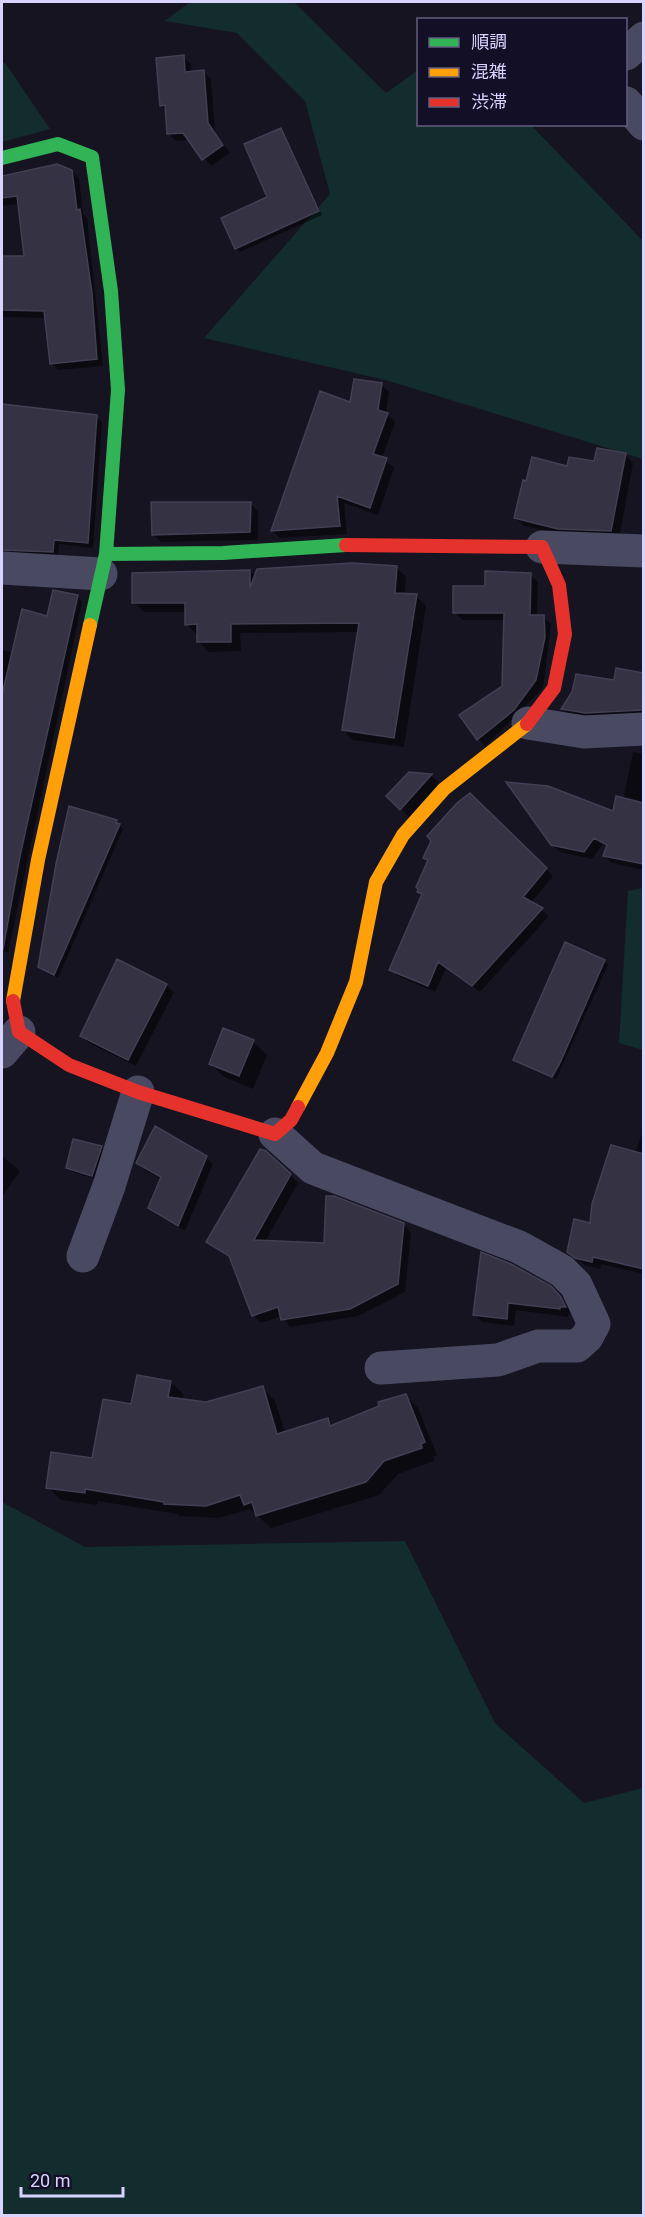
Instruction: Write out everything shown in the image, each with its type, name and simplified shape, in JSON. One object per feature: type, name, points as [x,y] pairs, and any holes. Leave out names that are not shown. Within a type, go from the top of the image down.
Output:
[{"type":"street","points":[[627,53],[644,38]]},
{"type":"street","points":[[627,104],[644,124]]},
{"type":"street","points":[[2,158],[58,144],[92,158],[111,291],[118,390],[104,564],[7,998],[10,1042],[138,1092],[275,1134],[314,1168],[519,1248],[562,1271],[576,1286],[594,1324],[587,1338],[576,1346],[538,1346],[498,1360],[381,1368]]},
{"type":"street","points":[[2,568],[104,564],[355,544],[644,551]]},
{"type":"street","points":[[275,1134],[291,1120],[327,1053],[356,982],[376,882],[403,835],[444,789],[528,723],[554,688],[566,634],[559,585],[542,548]]},
{"type":"street","points":[[528,723],[584,732],[644,729]]},
{"type":"street","points":[[83,1256],[109,1186],[138,1092]]},
{"type":"green space","points":[[190,2],[294,2],[386,93],[417,71],[417,126],[532,126],[643,241],[643,459],[389,381],[204,338],[330,194],[305,101],[237,33],[165,21]]},
{"type":"green space","points":[[2,62],[6,64],[50,129],[2,142]]},
{"type":"green space","points":[[644,888],[643,1050],[619,1043],[628,891]]},
{"type":"green space","points":[[2,1502],[85,1547],[405,1541],[495,1723],[584,1803],[643,1788],[643,2215],[2,2215]]},
{"type":"building","points":[[184,55],[185,72],[204,70],[208,123],[223,145],[202,160],[183,133],[167,134],[165,105],[160,106],[156,58]]},
{"type":"building","points":[[281,128],[319,211],[235,249],[221,218],[267,197],[244,144]]},
{"type":"building","points":[[57,164],[72,170],[77,210],[80,209],[92,293],[97,359],[50,364],[44,311],[2,310],[2,256],[24,256],[17,196],[2,198],[2,176]]},
{"type":"building","points":[[354,379],[382,383],[378,410],[388,413],[373,454],[387,458],[370,508],[337,496],[340,526],[271,531],[320,391],[350,402]]},
{"type":"building","points":[[2,404],[97,415],[88,543],[54,540],[53,552],[2,550]]},
{"type":"building","points":[[597,448],[626,453],[611,531],[558,529],[514,518],[523,480],[526,481],[532,457],[567,466],[569,457],[594,461]]},
{"type":"building","points":[[151,502],[251,502],[250,532],[152,535]]},
{"type":"building","points":[[352,563],[397,566],[395,593],[417,594],[394,738],[342,730],[359,623],[231,624],[231,642],[197,642],[197,624],[185,625],[185,603],[132,603],[132,573],[250,570],[250,588],[257,569]]},
{"type":"building","points":[[485,571],[531,573],[530,615],[544,615],[545,637],[536,680],[514,710],[477,740],[459,715],[502,686],[504,613],[453,613],[453,586],[485,586]]},
{"type":"building","points":[[53,590],[78,595],[20,856],[3,949],[2,695],[22,609],[47,616]]},
{"type":"building","points":[[616,668],[644,673],[642,710],[585,713],[561,709],[572,692],[576,674],[614,680]]},
{"type":"building","points":[[409,772],[432,774],[400,810],[386,796]]},
{"type":"building","points":[[506,782],[548,786],[613,811],[616,796],[644,803],[644,864],[603,856],[607,845],[594,838],[584,852],[551,845]]},
{"type":"building","points":[[470,793],[547,868],[523,897],[543,908],[472,986],[438,962],[428,986],[389,970],[422,894],[417,892],[416,887],[428,860],[423,858],[431,841],[427,836],[457,803]]},
{"type":"building","points":[[69,806],[117,820],[116,823],[120,824],[54,975],[38,967]]},
{"type":"building","points":[[565,942],[605,960],[552,1077],[513,1060]]},
{"type":"building","points":[[117,959],[167,984],[128,1060],[80,1036]]},
{"type":"building","points":[[223,1028],[254,1040],[239,1076],[209,1064]]},
{"type":"building","points":[[155,1126],[207,1156],[178,1226],[148,1208],[161,1177],[136,1163]]},
{"type":"building","points":[[73,1139],[102,1146],[92,1176],[66,1168]]},
{"type":"building","points":[[611,1145],[644,1154],[644,1269],[593,1257],[592,1262],[575,1258],[567,1252],[574,1219],[590,1223],[592,1204]]},
{"type":"building","points":[[260,1149],[266,1151],[291,1174],[254,1240],[324,1243],[326,1196],[334,1196],[404,1223],[398,1284],[350,1309],[281,1320],[278,1307],[252,1316],[229,1256],[206,1242]]},
{"type":"building","points":[[481,1252],[511,1264],[551,1286],[566,1307],[560,1307],[560,1309],[508,1303],[507,1319],[473,1315]]},
{"type":"building","points":[[137,1375],[171,1381],[168,1397],[206,1402],[263,1386],[277,1434],[328,1418],[330,1426],[379,1406],[378,1402],[406,1394],[425,1442],[421,1444],[422,1448],[384,1461],[366,1482],[256,1516],[252,1502],[244,1505],[240,1495],[206,1506],[164,1504],[164,1502],[85,1489],[85,1493],[46,1488],[51,1452],[92,1458],[103,1399],[131,1404]]},
{"type":"traffic: fast","points":[[2,158],[58,144],[92,157],[111,291],[118,390],[106,554],[90,625]]},
{"type":"traffic: fast","points":[[106,554],[223,553],[346,545]]},
{"type":"traffic: slow","points":[[13,1001],[38,860],[90,625]]},
{"type":"traffic: slow","points":[[298,1107],[327,1053],[356,982],[376,882],[403,835],[444,789],[527,724]]},
{"type":"traffic: jam","points":[[346,545],[542,547],[559,585],[565,634],[554,688],[527,724]]},
{"type":"traffic: jam","points":[[13,1001],[19,1032],[69,1065],[138,1092],[275,1134],[291,1120],[298,1107]]}]
